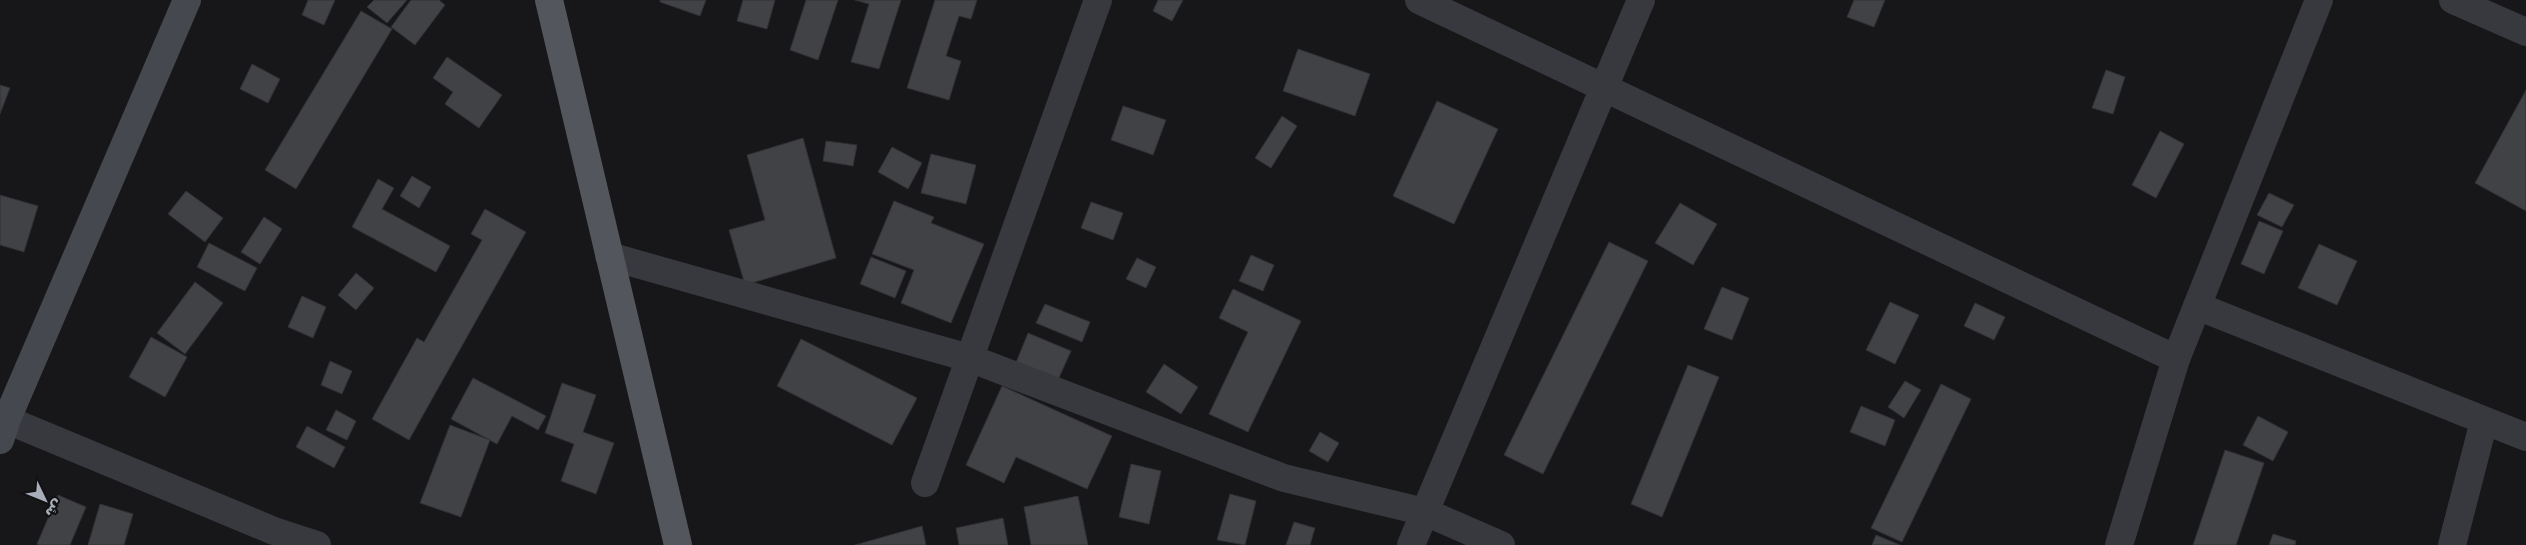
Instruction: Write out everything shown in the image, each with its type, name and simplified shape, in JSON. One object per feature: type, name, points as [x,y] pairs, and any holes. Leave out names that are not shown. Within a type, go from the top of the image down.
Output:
[{"type":"main road","points":[[548,0],[678,545]]},
{"type":"street","points":[[187,0],[2,425],[272,538],[317,545]]},
{"type":"street","points":[[925,483],[1098,0]]},
{"type":"street","points":[[1419,0],[2176,359]]},
{"type":"street","points":[[1411,545],[1606,88],[1641,0]]},
{"type":"street","points":[[2118,545],[2176,359],[2318,0]]},
{"type":"street","points":[[2453,0],[2526,32]]},
{"type":"street","points":[[610,256],[969,358],[1284,478],[1425,512],[1501,545]]},
{"type":"street","points":[[2197,306],[2526,437]]},
{"type":"street","points":[[2452,545],[2484,421]]},
{"type":"building","points":[[308,0],[335,0],[324,25],[302,15]]},
{"type":"building","points":[[374,0],[407,0],[387,23],[367,7]]},
{"type":"building","points":[[411,0],[439,0],[445,5],[415,45],[391,27]]},
{"type":"building","points":[[660,0],[706,0],[700,16],[660,2]]},
{"type":"building","points":[[743,0],[775,0],[767,29],[737,21]]},
{"type":"building","points":[[806,0],[838,0],[818,60],[790,50]]},
{"type":"building","points":[[855,0],[901,0],[879,69],[851,62],[869,4]]},
{"type":"building","points":[[935,0],[977,0],[971,19],[959,16],[946,56],[961,61],[949,100],[907,88]]},
{"type":"building","points":[[1158,0],[1183,0],[1172,21],[1153,11]]},
{"type":"building","points":[[1854,0],[1885,0],[1874,27],[1847,17]]},
{"type":"building","points":[[361,11],[392,29],[296,189],[265,170]]},
{"type":"building","points":[[1298,49],[1370,74],[1355,116],[1283,91]]},
{"type":"building","points":[[447,57],[502,95],[479,128],[445,104],[453,92],[433,78]]},
{"type":"building","points":[[252,64],[280,79],[268,103],[240,89]]},
{"type":"building","points":[[2106,70],[2125,77],[2113,114],[2092,108]]},
{"type":"building","points":[[0,85],[10,88],[0,114]]},
{"type":"building","points":[[2526,90],[2526,211],[2475,183]]},
{"type":"building","points":[[1437,101],[1498,129],[1454,224],[1393,196]]},
{"type":"building","points":[[1123,106],[1166,120],[1153,155],[1111,140]]},
{"type":"building","points":[[1282,116],[1297,126],[1271,168],[1255,158]]},
{"type":"building","points":[[2160,131],[2184,144],[2156,198],[2132,185]]},
{"type":"building","points":[[803,138],[836,258],[745,285],[729,230],[765,220],[747,155]]},
{"type":"building","points":[[826,141],[857,145],[853,166],[823,161]]},
{"type":"building","points":[[892,147],[922,163],[908,189],[878,172]]},
{"type":"building","points":[[931,154],[976,165],[966,204],[921,193]]},
{"type":"building","points":[[412,176],[431,187],[419,208],[400,196]]},
{"type":"building","points":[[378,179],[394,188],[382,209],[450,246],[436,272],[352,227]]},
{"type":"building","points":[[186,191],[223,218],[205,242],[168,214]]},
{"type":"building","points":[[2269,193],[2294,205],[2282,227],[2257,215]]},
{"type":"building","points":[[0,195],[38,206],[24,252],[0,245]]},
{"type":"building","points":[[894,201],[934,217],[931,223],[984,244],[951,323],[901,303],[914,270],[872,254]]},
{"type":"building","points":[[1091,202],[1123,213],[1113,240],[1081,228]]},
{"type":"building","points":[[1680,203],[1717,224],[1693,265],[1655,243]]},
{"type":"building","points":[[485,209],[526,232],[409,440],[372,419],[417,338],[424,342],[482,240],[471,234]]},
{"type":"building","points":[[264,217],[282,229],[260,264],[241,252]]},
{"type":"building","points":[[2259,221],[2283,231],[2264,274],[2241,264]]},
{"type":"building","points":[[1609,242],[1648,261],[1543,474],[1504,455]]},
{"type":"building","points":[[209,243],[257,268],[245,291],[197,267]]},
{"type":"building","points":[[2319,244],[2357,261],[2337,305],[2298,288]]},
{"type":"building","points":[[1251,255],[1274,265],[1263,291],[1239,281]]},
{"type":"building","points":[[871,257],[906,271],[895,298],[860,284]]},
{"type":"building","points":[[1137,258],[1156,267],[1146,288],[1126,279]]},
{"type":"building","points":[[356,273],[374,288],[356,310],[338,295]]},
{"type":"building","points":[[195,282],[223,303],[185,354],[157,333]]},
{"type":"building","points":[[1722,287],[1749,298],[1732,340],[1704,329]]},
{"type":"building","points":[[1233,289],[1301,321],[1248,432],[1209,414],[1248,332],[1219,318]]},
{"type":"building","points":[[302,296],[326,307],[313,338],[288,327]]},
{"type":"building","points":[[1890,302],[1919,315],[1895,364],[1866,350]]},
{"type":"building","points":[[1975,303],[2005,317],[1994,340],[1964,326]]},
{"type":"building","points":[[1045,304],[1090,322],[1082,342],[1036,323]]},
{"type":"building","points":[[1028,333],[1071,351],[1057,382],[1015,365]]},
{"type":"building","points":[[151,337],[187,357],[165,397],[129,377]]},
{"type":"building","points":[[801,339],[917,398],[892,445],[777,386]]},
{"type":"building","points":[[330,361],[352,371],[342,394],[321,385]]},
{"type":"building","points":[[1164,364],[1198,387],[1181,414],[1146,392]]},
{"type":"building","points":[[1688,365],[1719,377],[1662,517],[1631,504]]},
{"type":"building","points":[[473,378],[546,416],[538,430],[512,416],[497,444],[451,419]]},
{"type":"building","points":[[1905,381],[1921,390],[1904,418],[1888,407]]},
{"type":"building","points":[[562,383],[596,395],[583,432],[614,443],[596,494],[561,481],[574,444],[545,433]]},
{"type":"building","points":[[1941,384],[1971,399],[1902,542],[1871,528]]},
{"type":"building","points":[[1002,386],[1112,436],[1087,489],[1016,457],[1004,483],[966,465]]},
{"type":"building","points":[[1861,406],[1895,420],[1885,446],[1850,432]]},
{"type":"building","points":[[336,410],[356,421],[347,440],[326,430]]},
{"type":"building","points":[[2258,416],[2288,432],[2273,461],[2243,445]]},
{"type":"building","points":[[450,425],[490,440],[461,517],[420,503]]},
{"type":"building","points":[[307,426],[345,447],[334,468],[296,447]]},
{"type":"building","points":[[1320,432],[1339,443],[1328,462],[1309,451]]},
{"type":"building","points":[[2225,450],[2264,463],[2236,545],[2193,545]]},
{"type":"building","points":[[1131,464],[1161,471],[1149,524],[1119,517]]},
{"type":"building","points":[[1230,494],[1256,501],[1245,545],[1217,540]]},
{"type":"building","points":[[58,495],[86,507],[70,545],[39,545],[37,544]]},
{"type":"building","points":[[1078,496],[1088,545],[1031,545],[1024,507]]},
{"type":"building","points":[[100,504],[133,514],[124,545],[88,545]]},
{"type":"building","points":[[1003,518],[1008,545],[959,545],[956,528]]},
{"type":"building","points":[[1294,522],[1315,528],[1310,545],[1286,545]]},
{"type":"building","points":[[922,526],[926,545],[855,545]]},
{"type":"building","points":[[2273,534],[2296,541],[2295,545],[2269,545]]},
{"type":"building","points":[[1876,535],[1900,545],[1872,545]]}]
